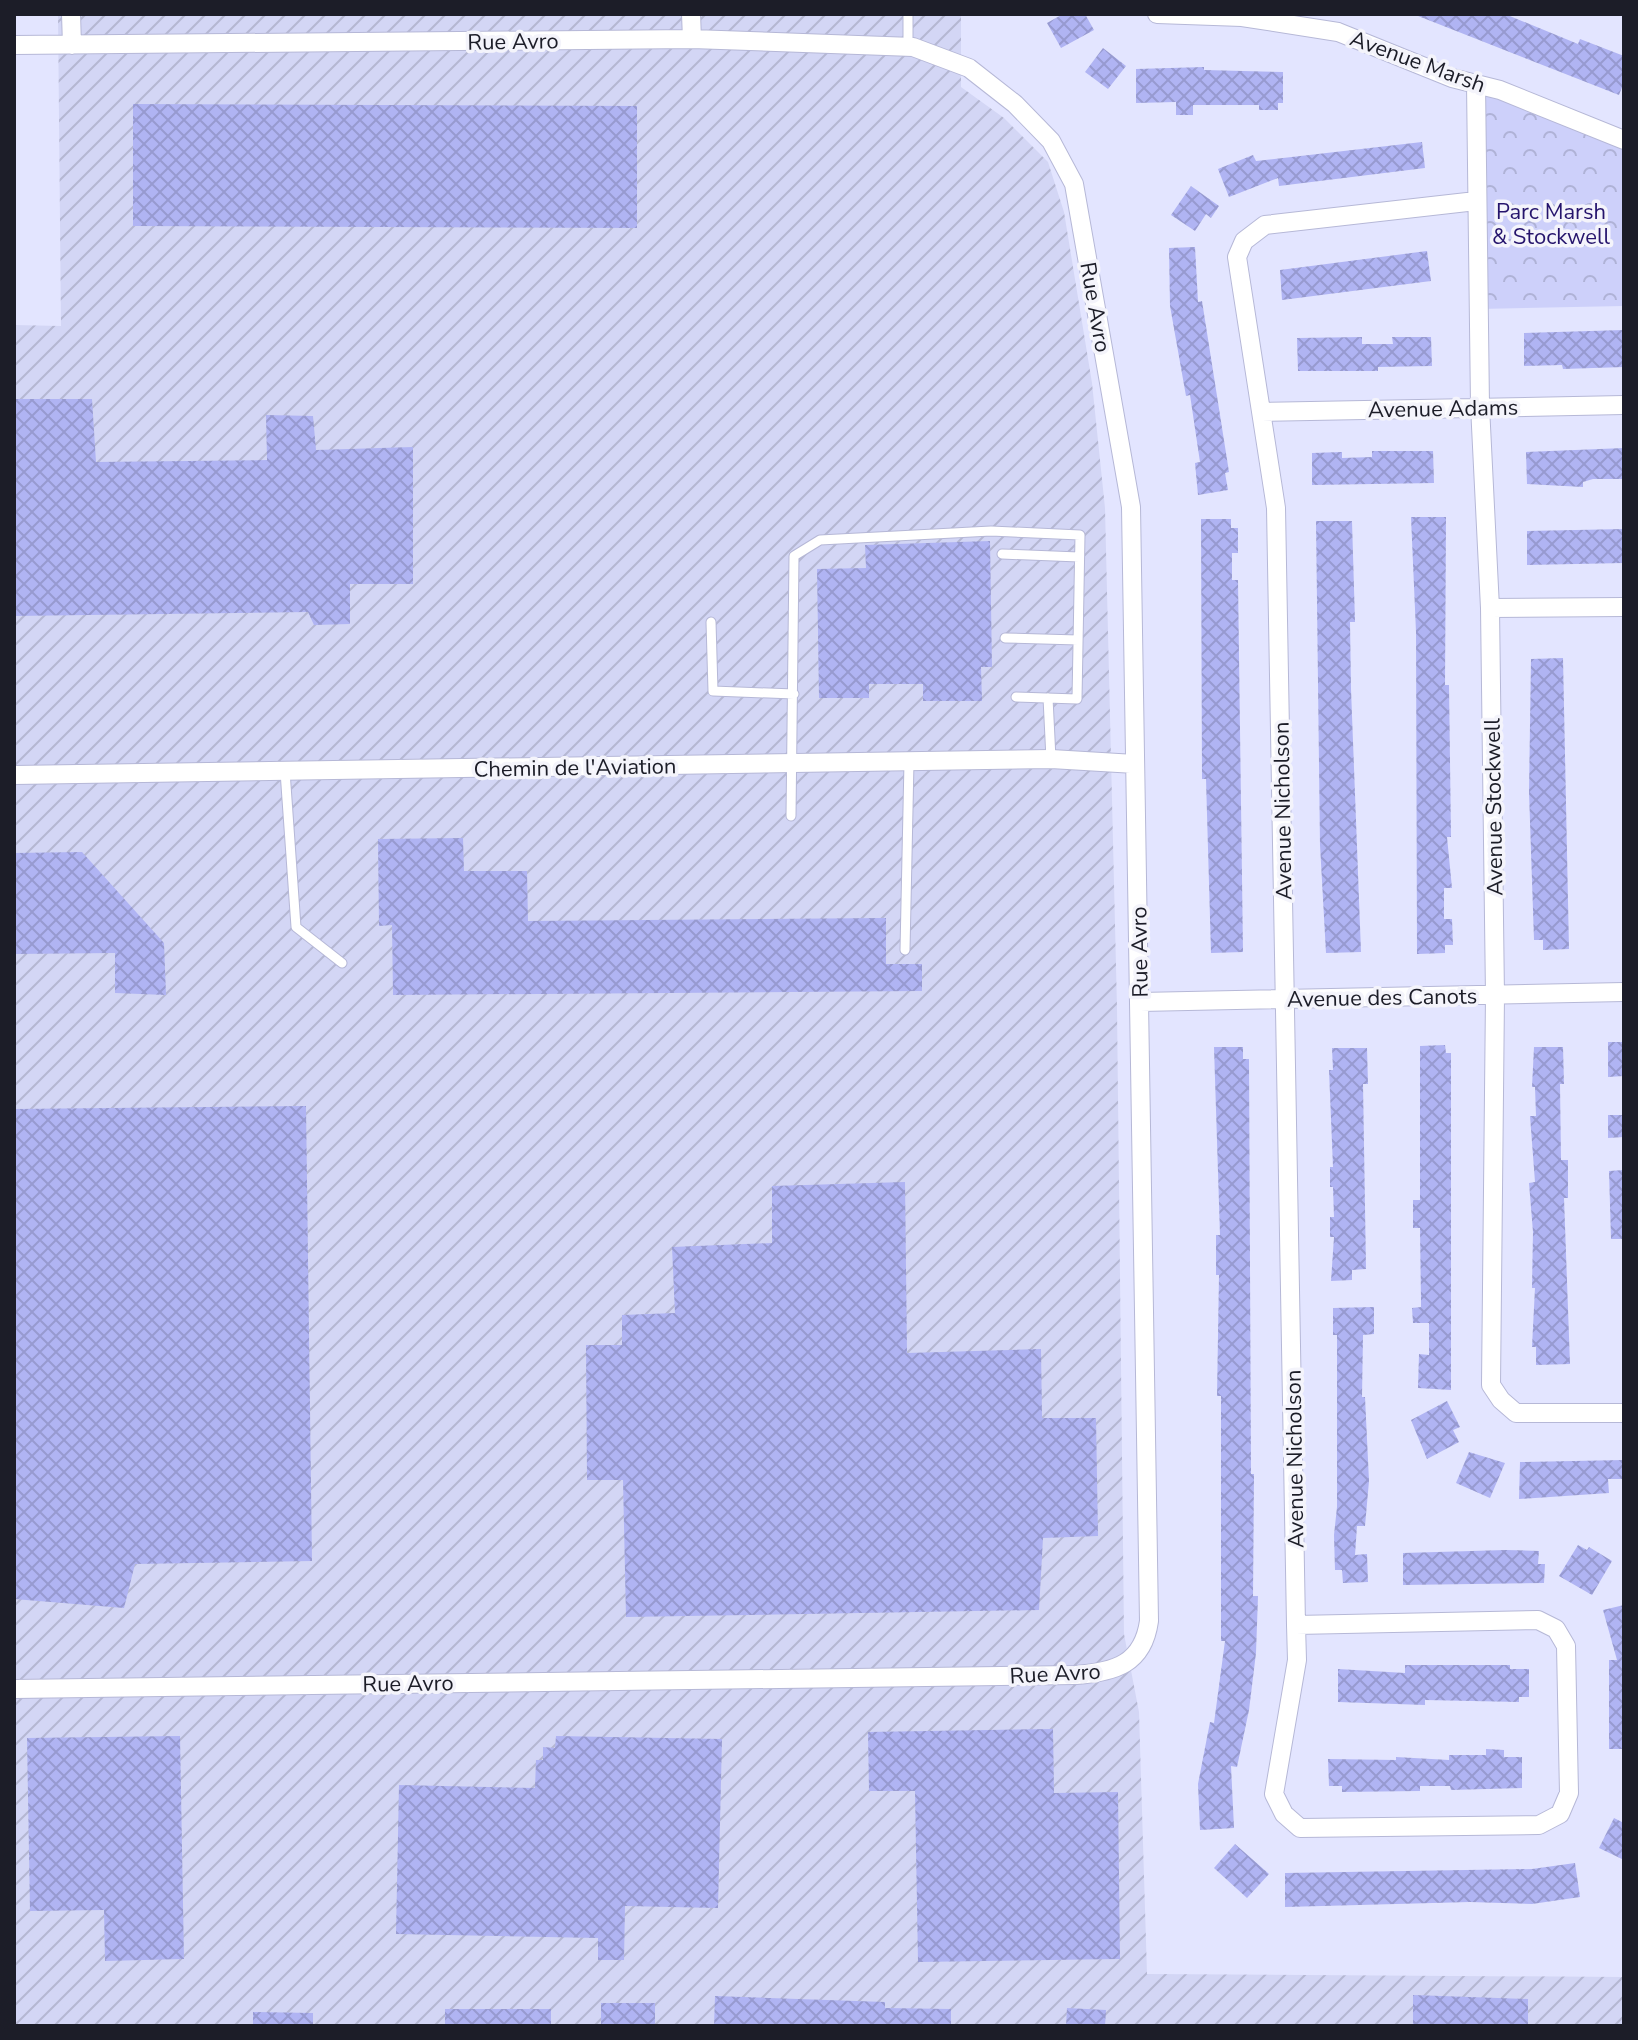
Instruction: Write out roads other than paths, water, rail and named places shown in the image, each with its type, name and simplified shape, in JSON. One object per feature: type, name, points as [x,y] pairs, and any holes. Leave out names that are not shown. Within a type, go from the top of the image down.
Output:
[{"type":"street","points":[[71,14],[72,45]]},
{"type":"street","points":[[691,14],[692,39]]},
{"type":"street","name":"Avenue Marsh","points":[[1157,14],[1338,23],[1452,78],[1476,84],[1624,140]]},
{"type":"street","name":"Rue Avro","points":[[14,45],[692,39],[908,47],[969,68],[1015,104],[1051,141],[1074,184],[1131,507],[1149,1621],[1142,1647],[1125,1665],[1076,1675],[14,1689]]},
{"type":"street","name":"Avenue Stockwell","points":[[1476,84],[1480,406],[1490,608],[1495,996],[1491,1385],[1501,1400],[1516,1413],[1624,1413]]},
{"type":"street","name":"Avenue Nicholson","points":[[1296,1625],[1538,1620],[1556,1629],[1566,1646],[1569,1778],[1569,1793],[1560,1814],[1539,1825],[1300,1828],[1284,1814],[1274,1794],[1297,1660],[1296,1625],[1286,998],[1276,508],[1237,257],[1244,241],[1265,225],[1476,201]]},
{"type":"street","name":"Avenue Adams","points":[[1262,412],[1624,405]]},
{"type":"street","points":[[1490,608],[1624,607]]},
{"type":"street","name":"Chemin de l'Aviation","points":[[14,775],[1051,759],[1135,764]]},
{"type":"street","name":"Avenue des Canots","points":[[1140,1002],[1624,992]]},
{"type":"lane","points":[[908,14],[908,47]]},
{"type":"lane","points":[[791,816],[794,556],[820,540],[991,531],[1080,535],[1077,699],[1016,697]]},
{"type":"lane","points":[[1002,554],[1079,557]]},
{"type":"lane","points":[[711,622],[713,691],[794,694]]},
{"type":"lane","points":[[1005,638],[1078,640]]},
{"type":"lane","points":[[1048,698],[1051,759]]},
{"type":"lane","points":[[905,950],[909,762]]},
{"type":"lane","points":[[285,771],[296,927],[342,963]]},
{"type":"park label","name":"Parc Marsh & Stockwell","points":[[1551,224]]}]
